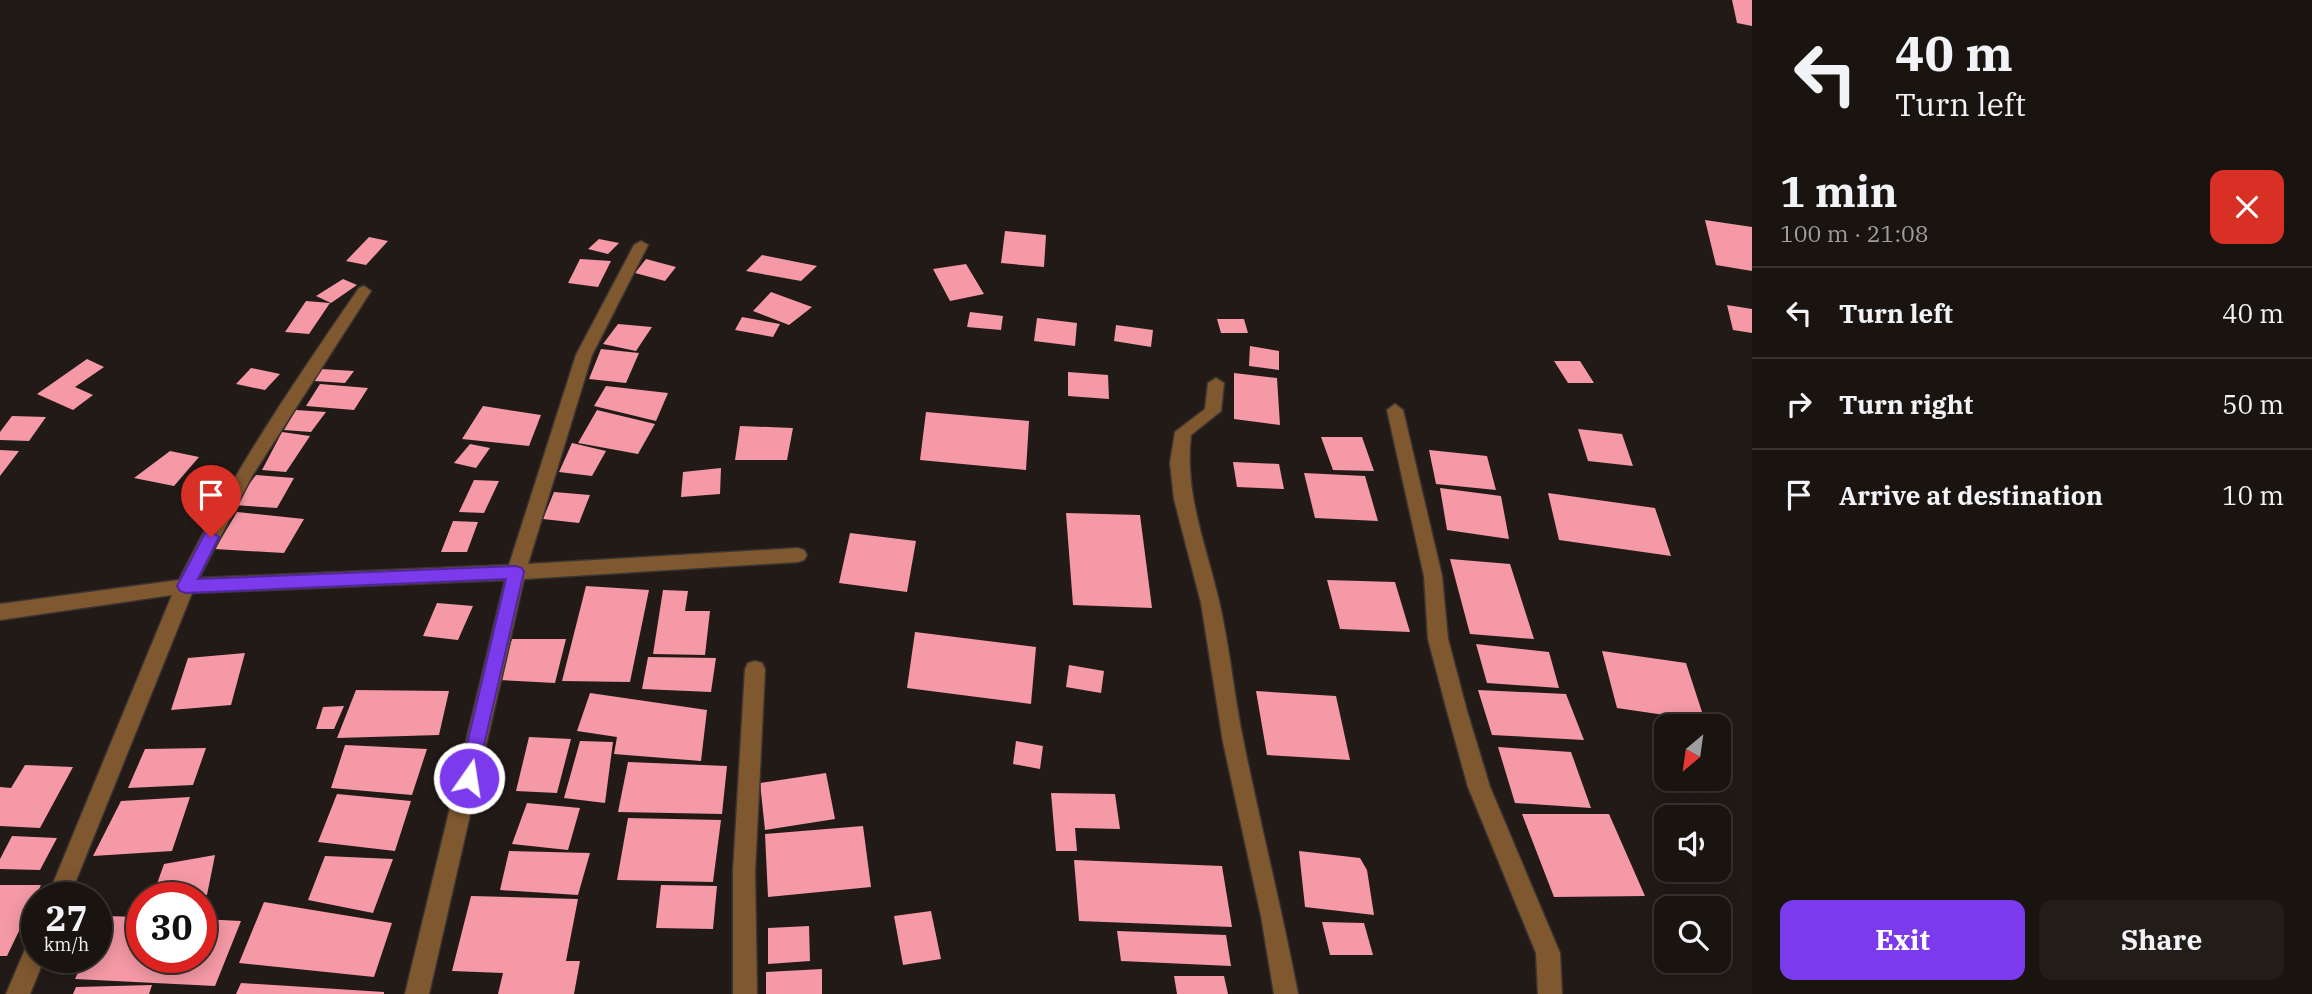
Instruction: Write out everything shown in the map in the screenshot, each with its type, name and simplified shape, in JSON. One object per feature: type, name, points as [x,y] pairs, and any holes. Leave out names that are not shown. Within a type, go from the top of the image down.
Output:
[{"type":"street","points":[[417,994],[516,572],[584,355],[641,245]]},
{"type":"street","points":[[65,882],[186,586],[236,487],[286,405],[364,291]]},
{"type":"street","points":[[1216,383],[1213,411],[1183,432],[1179,463],[1183,499],[1210,603],[1233,742],[1272,916],[1286,994]]},
{"type":"street","points":[[1395,410],[1433,576],[1438,639],[1457,711],[1479,787],[1548,953],[1550,994]]},
{"type":"street","points":[[0,612],[186,586],[516,572],[798,555]]},
{"type":"street","points":[[746,994],[744,872],[755,669]]},
{"type":"street","points":[[18,994],[27,973]]},
{"type":"building","points":[[1732,0],[1752,0],[1752,26],[1737,23]]},
{"type":"building","points":[[1705,220],[1752,227],[1752,271],[1716,265]]},
{"type":"building","points":[[1005,231],[1046,235],[1044,267],[1001,263]]},
{"type":"building","points":[[369,237],[388,241],[366,265],[346,261]]},
{"type":"building","points":[[599,239],[619,243],[608,254],[588,249]]},
{"type":"building","points":[[762,255],[817,266],[801,281],[746,271]]},
{"type":"building","points":[[580,259],[611,261],[598,287],[568,283]]},
{"type":"building","points":[[646,259],[676,267],[665,281],[635,273]]},
{"type":"building","points":[[966,264],[984,294],[950,301],[933,269]]},
{"type":"building","points":[[343,279],[357,285],[331,303],[316,296]]},
{"type":"building","points":[[771,292],[812,307],[789,325],[753,311]]},
{"type":"building","points":[[306,301],[330,303],[309,334],[285,332]]},
{"type":"building","points":[[1727,305],[1752,309],[1752,333],[1733,330]]},
{"type":"building","points":[[970,312],[1003,316],[1001,330],[967,327]]},
{"type":"building","points":[[742,317],[780,324],[773,337],[735,330]]},
{"type":"building","points":[[1037,318],[1077,323],[1075,346],[1034,341]]},
{"type":"building","points":[[1217,319],[1244,319],[1248,333],[1221,333]]},
{"type":"building","points":[[618,324],[652,327],[636,351],[603,344]]},
{"type":"building","points":[[1116,325],[1153,330],[1151,347],[1114,341]]},
{"type":"building","points":[[1250,346],[1279,351],[1279,370],[1249,366]]},
{"type":"building","points":[[601,349],[639,353],[626,383],[589,379]]},
{"type":"building","points":[[87,359],[104,367],[75,387],[93,395],[73,410],[37,394]]},
{"type":"building","points":[[1554,361],[1580,361],[1594,383],[1568,383]]},
{"type":"building","points":[[251,368],[280,374],[265,390],[236,384]]},
{"type":"building","points":[[321,369],[354,371],[345,383],[314,381]]},
{"type":"building","points":[[1068,372],[1108,375],[1109,399],[1068,396]]},
{"type":"building","points":[[1234,373],[1277,378],[1280,425],[1234,419]]},
{"type":"building","points":[[320,384],[368,388],[354,410],[306,406]]},
{"type":"building","points":[[606,386],[668,393],[656,421],[594,406]]},
{"type":"building","points":[[483,406],[541,415],[529,446],[462,439]]},
{"type":"building","points":[[296,410],[326,412],[311,432],[284,430]]},
{"type":"building","points":[[597,410],[655,424],[638,454],[578,443]]},
{"type":"building","points":[[926,412],[1029,421],[1026,470],[920,460]]},
{"type":"building","points":[[12,416],[46,417],[29,441],[0,440],[0,432]]},
{"type":"building","points":[[740,426],[793,428],[787,460],[735,460]]},
{"type":"building","points":[[1578,429],[1622,434],[1633,466],[1588,461]]},
{"type":"building","points":[[282,432],[310,436],[286,472],[262,470]]},
{"type":"building","points":[[1321,437],[1362,437],[1374,471],[1333,470]]},
{"type":"building","points":[[572,443],[606,451],[592,476],[559,472]]},
{"type":"building","points":[[470,444],[490,448],[476,468],[454,463]]},
{"type":"building","points":[[0,450],[19,451],[0,476]]},
{"type":"building","points":[[1429,450],[1487,456],[1496,490],[1436,484]]},
{"type":"building","points":[[170,451],[199,457],[174,486],[134,478]]},
{"type":"building","points":[[1233,462],[1279,464],[1284,489],[1237,487]]},
{"type":"building","points":[[721,468],[720,494],[681,497],[683,472]]},
{"type":"building","points":[[1304,473],[1365,476],[1378,521],[1315,518]]},
{"type":"building","points":[[256,475],[294,478],[277,508],[233,505]]},
{"type":"building","points":[[474,480],[499,481],[484,513],[459,512]]},
{"type":"building","points":[[1440,488],[1501,496],[1509,539],[1447,530]]},
{"type":"building","points":[[554,492],[590,495],[579,523],[543,519]]},
{"type":"building","points":[[1548,493],[1655,508],[1671,556],[1559,540]]},
{"type":"building","points":[[237,512],[304,519],[284,553],[215,549]]},
{"type":"building","points":[[1066,513],[1140,515],[1152,608],[1073,605]]},
{"type":"building","points":[[453,521],[478,522],[467,552],[441,552]]},
{"type":"building","points":[[850,533],[916,541],[907,592],[839,583]]},
{"type":"building","points":[[1450,559],[1510,564],[1534,639],[1470,634]]},
{"type":"building","points":[[1327,580],[1395,582],[1410,632],[1340,629]]},
{"type":"building","points":[[586,586],[649,590],[630,682],[562,681]]},
{"type":"building","points":[[663,590],[688,591],[685,611],[710,611],[705,655],[653,654]]},
{"type":"building","points":[[437,603],[473,606],[458,640],[423,636]]},
{"type":"building","points":[[915,632],[1036,647],[1031,704],[907,688]]},
{"type":"building","points":[[512,639],[566,639],[555,683],[499,680]]},
{"type":"building","points":[[1476,644],[1549,652],[1559,688],[1487,683]]},
{"type":"building","points":[[1602,651],[1686,663],[1703,714],[1658,714],[1617,708]]},
{"type":"building","points":[[245,653],[231,705],[171,710],[188,658]]},
{"type":"building","points":[[648,657],[716,658],[711,692],[642,689]]},
{"type":"building","points":[[1069,665],[1104,671],[1101,693],[1066,687]]},
{"type":"building","points":[[356,690],[449,691],[439,735],[337,738]]},
{"type":"building","points":[[1478,690],[1566,694],[1584,740],[1492,735]]},
{"type":"building","points":[[1256,691],[1336,696],[1350,760],[1267,755]]},
{"type":"building","points":[[590,693],[707,710],[701,761],[614,754],[617,737],[577,731]]},
{"type":"building","points":[[344,706],[334,729],[316,729],[323,707]]},
{"type":"building","points":[[529,737],[571,739],[557,793],[516,791]]},
{"type":"building","points":[[580,741],[613,742],[605,803],[564,798]]},
{"type":"building","points":[[1016,741],[1043,746],[1040,769],[1013,764]]},
{"type":"building","points":[[345,745],[427,749],[412,795],[331,788]]},
{"type":"building","points":[[1498,747],[1571,752],[1591,808],[1515,803]]},
{"type":"building","points":[[206,748],[193,785],[128,788],[145,749]]},
{"type":"building","points":[[628,762],[727,766],[722,814],[618,812]]},
{"type":"building","points":[[25,765],[73,767],[40,828],[0,826],[0,787],[11,788]]},
{"type":"building","points":[[826,773],[835,819],[765,830],[760,783]]},
{"type":"building","points":[[1051,793],[1115,794],[1120,829],[1075,828],[1077,851],[1056,851]]},
{"type":"building","points":[[337,794],[411,801],[395,851],[318,842]]},
{"type":"building","points":[[190,797],[172,851],[93,856],[121,801]]},
{"type":"building","points":[[527,803],[580,808],[568,850],[512,844]]},
{"type":"building","points":[[1522,814],[1609,814],[1645,896],[1554,897]]},
{"type":"building","points":[[628,818],[721,820],[713,882],[617,880]]},
{"type":"building","points":[[863,826],[871,887],[768,897],[765,834]]},
{"type":"building","points":[[12,836],[57,838],[40,870],[0,869],[0,859]]},
{"type":"building","points":[[509,851],[590,853],[578,895],[500,890]]},
{"type":"building","points":[[1299,851],[1360,858],[1367,870],[1374,915],[1305,907]]},
{"type":"building","points":[[215,855],[210,882],[158,882],[164,864]]},
{"type":"building","points":[[325,856],[393,859],[373,913],[308,900]]},
{"type":"building","points":[[1074,860],[1222,866],[1232,927],[1079,921]]},
{"type":"building","points":[[0,885],[21,885],[21,927],[7,956],[0,956]]},
{"type":"building","points":[[661,885],[717,886],[713,929],[656,928]]},
{"type":"building","points":[[471,896],[578,899],[566,961],[580,961],[574,994],[498,994],[503,973],[452,971]]},
{"type":"building","points":[[264,902],[392,923],[374,977],[239,963]]},
{"type":"building","points":[[931,911],[941,959],[903,965],[894,916]]},
{"type":"building","points":[[112,916],[126,917],[126,973],[217,973],[217,920],[241,921],[215,986],[75,979],[78,973],[112,973]]},
{"type":"building","points":[[1322,922],[1364,923],[1373,955],[1330,955]]},
{"type":"building","points":[[809,926],[810,961],[768,964],[768,928]]},
{"type":"building","points":[[1117,931],[1226,935],[1231,966],[1121,961]]},
{"type":"building","points":[[822,969],[822,994],[766,994],[766,972]]},
{"type":"building","points":[[1174,976],[1224,976],[1228,994],[1177,994]]},
{"type":"building","points":[[241,983],[384,992],[384,994],[236,994]]},
{"type":"building","points":[[152,985],[149,994],[73,994],[76,987]]},
{"type":"route","points":[[211,537],[186,586],[516,572],[469,778]]}]
